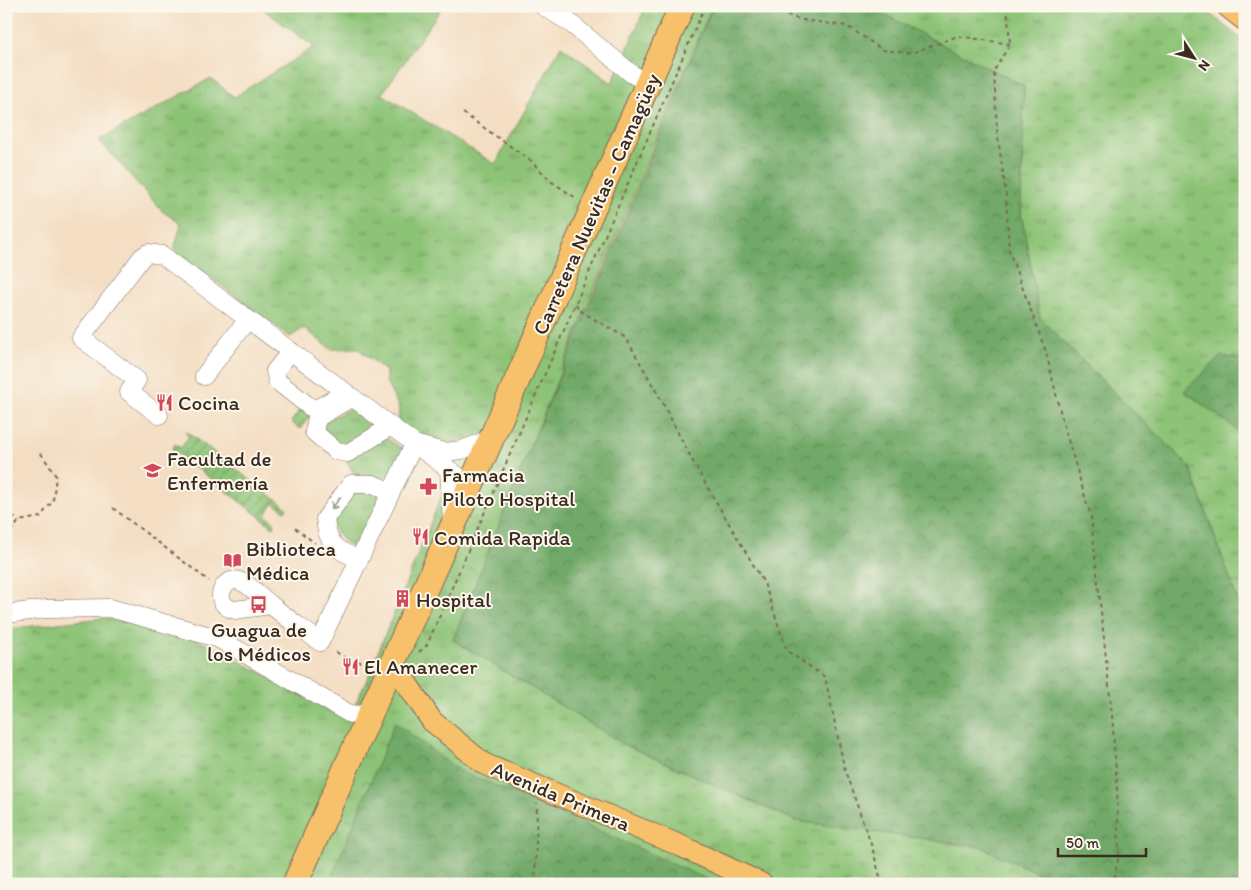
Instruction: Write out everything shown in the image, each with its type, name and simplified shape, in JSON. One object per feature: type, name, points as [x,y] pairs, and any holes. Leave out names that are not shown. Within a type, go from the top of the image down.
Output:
[{"type":"highway","name":"Carretera Nuevitas - Camagüey","points":[[296,884],[373,708],[397,668],[451,520],[471,486],[493,438],[682,6]]},
{"type":"highway","points":[[1230,6],[1245,18]]},
{"type":"main road","name":"Avenida Primera","points":[[397,668],[432,721],[484,764],[681,846],[762,884]]},
{"type":"street","points":[[543,6],[571,14],[632,74],[649,84]]},
{"type":"street","points":[[159,415],[129,392],[137,380],[81,338],[142,257],[148,253],[162,254],[471,486]]},
{"type":"street","points":[[204,376],[248,319]]},
{"type":"street","points":[[291,351],[275,372],[277,381],[310,407],[318,408],[349,395]]},
{"type":"street","points":[[349,395],[317,418],[314,432],[336,451],[348,453],[391,426]]},
{"type":"street","name":"Carretera Nuevitas - Camagüey","points":[[397,668],[415,638],[505,429],[509,401]]},
{"type":"street","points":[[414,444],[444,452],[462,450],[493,438]]},
{"type":"street","points":[[271,605],[230,610],[220,599],[222,589],[229,582],[239,580],[243,582],[320,642],[414,444]]},
{"type":"street","points":[[449,470],[451,520]]},
{"type":"street","points":[[359,559],[347,554],[331,543],[326,533],[325,519],[351,484],[374,484],[391,492]]},
{"type":"street","points":[[6,614],[46,609],[110,608],[217,638],[350,714],[361,715],[373,708]]},
{"type":"path","points":[[336,652],[350,661],[397,668],[428,645],[705,6]]},
{"type":"path","points":[[756,6],[802,20],[847,26],[882,50],[912,53],[958,36],[1010,44]]},
{"type":"path","points":[[1007,6],[1010,44],[994,72],[997,130],[1006,194],[1009,251],[1046,352],[1063,423],[1091,517],[1112,715],[1117,786],[1119,855],[1113,884]]},
{"type":"path","points":[[463,113],[530,160],[552,182],[578,199],[595,206]]},
{"type":"path","points":[[562,280],[580,310],[626,338],[698,471],[764,583],[787,651],[825,677],[845,771],[872,847],[882,884]]},
{"type":"path","points":[[6,538],[19,521],[40,517],[53,501],[56,476],[40,452]]},
{"type":"path","points":[[113,508],[208,581],[222,589]]},
{"type":"path","points":[[6,511],[19,521]]},
{"type":"path","points":[[535,884],[537,786]]},
{"type":"green space","points":[[259,6],[443,6],[382,94],[495,164],[561,46],[612,83],[646,6],[712,6],[605,262],[453,640],[627,746],[796,821],[981,847],[1063,884],[717,884],[632,847],[526,884],[6,884],[6,629],[103,618],[183,632],[348,718],[365,684],[455,463],[451,460],[457,458],[466,437],[451,444],[437,443],[423,438],[398,423],[399,408],[386,382],[386,371],[357,348],[331,349],[304,328],[290,337],[174,250],[181,224],[162,211],[99,140],[211,78],[234,97],[314,47]]},
{"type":"green space","points":[[713,6],[867,6],[1024,86],[1021,213],[1040,319],[1190,467],[1245,621],[1245,884],[1063,884],[981,847],[796,821],[627,746],[453,640],[509,499]]},
{"type":"green space","points":[[1200,6],[1245,42],[1245,621],[1190,467],[1040,319],[1021,213],[1024,86],[866,7]]},
{"type":"green space","points":[[1221,356],[1245,360],[1245,435],[1184,391]]},
{"type":"green space","points":[[302,407],[312,414],[300,429],[291,422]]},
{"type":"green space","points":[[350,409],[373,427],[348,444],[339,445],[322,431],[324,422]]},
{"type":"green space","points":[[186,431],[287,508],[285,511],[274,503],[265,515],[275,523],[273,527],[172,449],[175,444],[181,448],[189,436],[185,433]]},
{"type":"green space","points":[[386,438],[404,450],[389,478],[354,474],[346,460]]},
{"type":"green space","points":[[369,489],[378,493],[380,501],[357,550],[340,538],[331,520],[351,493]]},
{"type":"green space","points":[[395,722],[459,771],[535,802],[717,884],[329,884]]},
{"type":"place","name":"Cocina","points":[[164,402]]},
{"type":"place","name":"Facultad de Enfermería","points":[[153,470]]},
{"type":"place","name":"Farmacia Piloto Hospital","points":[[428,486]]},
{"type":"place","name":"Comida Rapida","points":[[420,537]]},
{"type":"place","name":"Biblioteca Médica","points":[[232,560]]},
{"type":"place","name":"Hospital","points":[[402,599]]},
{"type":"place","name":"Guagua de los Médicos","points":[[259,604]]},
{"type":"place","name":"El Amanecer","points":[[350,666]]}]
